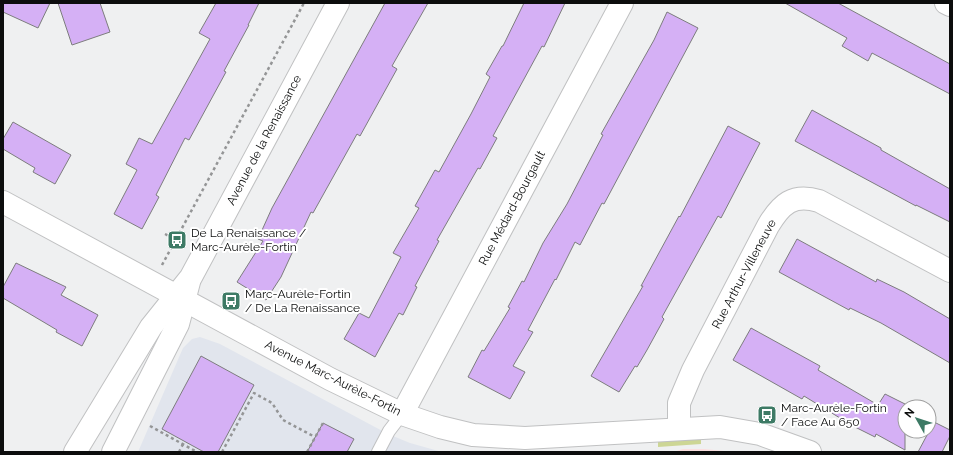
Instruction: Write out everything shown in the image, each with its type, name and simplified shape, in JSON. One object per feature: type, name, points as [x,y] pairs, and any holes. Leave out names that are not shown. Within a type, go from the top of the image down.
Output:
[{"type":"street","name":"Avenue de la Renaissance","points":[[75,452],[141,341],[160,314],[180,297],[338,3]]},
{"type":"street","name":"Rue Médard-Bourgault","points":[[402,414],[622,3]]},
{"type":"street","points":[[946,3],[950,5]]},
{"type":"street","name":"Rue Arthur-Villeneuve","points":[[679,428],[680,403],[693,370],[768,226],[777,211],[787,203],[802,198],[819,201],[950,271]]},
{"type":"street","name":"Avenue Marc-Aurèle-Fortin","points":[[3,202],[330,379],[402,414],[458,432],[498,438],[546,438],[679,428],[720,427],[745,430],[779,439],[808,452]]},
{"type":"street","name":"Avenue de la Renaissance","points":[[115,451],[176,329],[180,297]]},
{"type":"lane","points":[[378,452],[389,431],[402,414]]},
{"type":"path","points":[[164,262],[304,3]]},
{"type":"path","points":[[165,234],[177,240]]},
{"type":"path","points":[[222,452],[254,393],[272,403],[283,420],[315,437]]},
{"type":"path","points":[[307,452],[323,423]]},
{"type":"path","points":[[147,424],[197,452]]},
{"type":"path","points":[[179,452],[183,444]]},
{"type":"shaded area","points":[[200,337],[220,344],[388,434],[410,443],[442,452],[138,452],[183,348],[192,339]]},
{"type":"shaded area","points":[[683,449],[704,449],[735,452],[673,452]]},
{"type":"green space","points":[[701,439],[701,444],[658,447],[658,441]]},
{"type":"building","points":[[3,3],[50,3],[38,28],[3,12]]},
{"type":"building","points":[[58,3],[100,3],[110,32],[72,45]]},
{"type":"building","points":[[216,3],[259,3],[224,71],[226,72],[189,140],[185,138],[156,195],[159,197],[142,229],[114,214],[137,170],[126,164],[139,138],[152,144],[210,39],[199,33]]},
{"type":"building","points":[[385,3],[428,3],[392,66],[397,69],[360,136],[357,134],[313,213],[311,212],[281,277],[266,300],[237,282],[263,241],[258,239],[272,208]]},
{"type":"building","points":[[524,3],[565,3],[544,47],[542,46],[493,136],[497,138],[437,240],[439,241],[415,286],[417,287],[403,315],[399,313],[375,357],[344,339],[359,313],[369,318],[401,257],[393,253],[419,208],[415,206],[435,170],[439,172],[471,114],[490,77],[486,74],[503,46]]},
{"type":"building","points":[[785,3],[838,3],[950,64],[950,94],[872,53],[868,61],[842,46],[847,38]]},
{"type":"building","points":[[667,12],[698,28],[604,204],[602,203],[580,245],[575,242],[528,330],[533,332],[513,366],[525,372],[510,399],[468,377],[482,350],[484,351],[510,308],[508,307],[522,281],[524,282],[543,243],[567,204],[603,135],[601,134],[654,40]]},
{"type":"building","points":[[812,110],[881,148],[881,150],[950,189],[950,222],[916,206],[795,141]]},
{"type":"building","points":[[13,122],[71,155],[55,184],[33,172],[35,168],[3,149],[3,139]]},
{"type":"building","points":[[728,126],[760,143],[721,218],[718,216],[662,317],[664,319],[647,350],[619,392],[591,376],[643,286],[641,286],[679,216],[680,217]]},
{"type":"building","points":[[797,239],[876,282],[877,279],[904,292],[950,319],[950,363],[881,323],[850,308],[849,310],[779,272]]},
{"type":"building","points":[[16,263],[66,287],[61,295],[98,315],[82,346],[56,332],[57,330],[3,298],[3,287]]},
{"type":"building","points":[[751,328],[820,366],[818,370],[878,405],[885,394],[897,400],[897,439],[905,439],[905,450],[876,434],[875,437],[853,426],[804,396],[802,399],[733,360]]},
{"type":"building","points":[[201,356],[254,385],[218,452],[204,452],[162,429]]},
{"type":"building","points":[[323,423],[354,439],[347,452],[307,452]]},
{"type":"building","points":[[937,424],[950,430],[950,436],[942,452],[918,452],[925,439],[937,439]]},
{"type":"place","name":"De La Renaissance / Marc-Aurèle-Fortin","points":[[177,240]]},
{"type":"place","name":"Marc-Aurèle-Fortin / De La Renaissance","points":[[231,301]]},
{"type":"place","name":"Marc-Aurèle-Fortin / Face Au 650","points":[[767,415]]}]
